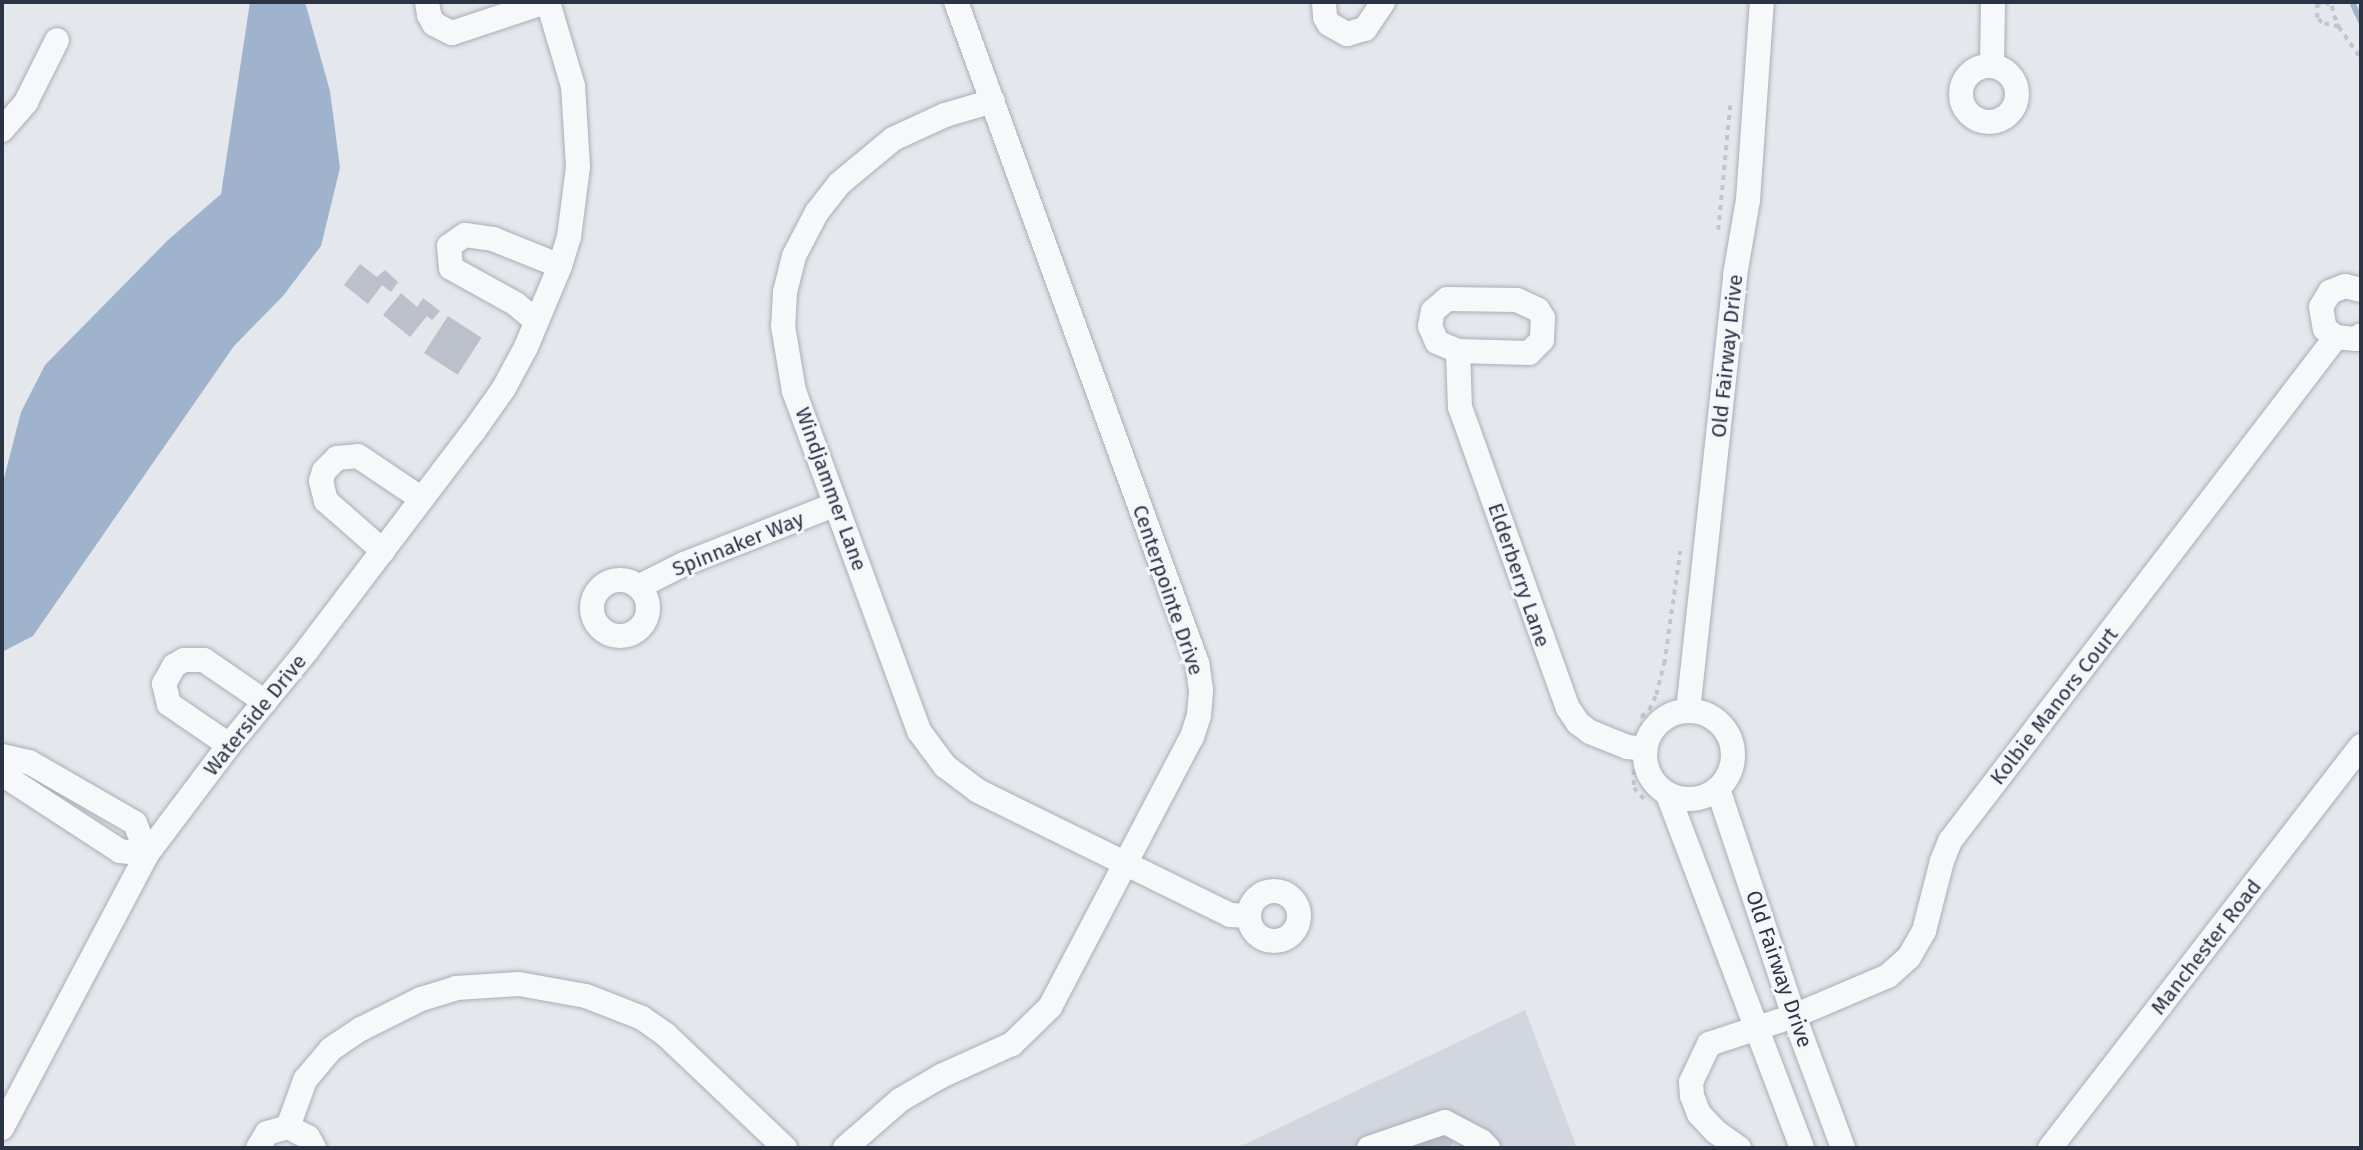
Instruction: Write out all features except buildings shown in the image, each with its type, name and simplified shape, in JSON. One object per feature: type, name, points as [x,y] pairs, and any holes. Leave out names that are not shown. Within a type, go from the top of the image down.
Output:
[{"type":"street","points":[[427,2],[427,10],[434,24],[452,33],[547,2]]},
{"type":"street","name":"Waterside Drive","points":[[2,1128],[147,854],[422,499],[503,388],[536,321],[560,266],[569,237],[578,167],[573,86],[547,2]]},
{"type":"street","name":"Centerpointe Drive","points":[[845,1148],[878,1117],[921,1086],[995,1053],[1035,1025],[1050,1007],[1192,737],[1199,715],[1201,690],[1197,663],[956,2]]},
{"type":"street","points":[[1324,2],[1325,17],[1329,24],[1347,34],[1364,29],[1383,2]]},
{"type":"street","name":"Old Fairway Drive","points":[[1688,711],[1735,275],[1748,200],[1762,2]]},
{"type":"street","points":[[1992,66],[1993,2]]},
{"type":"street","points":[[2,130],[26,102],[57,40]]},
{"type":"street","name":"Windjammer Lane","points":[[993,101],[915,126],[863,162],[839,184],[817,212],[794,256],[785,292],[783,326],[794,391],[919,731],[945,766],[978,791],[1230,915],[1248,916]]},
{"type":"street","points":[[536,321],[505,298],[450,268],[449,246],[465,235],[493,239],[560,266]]},
{"type":"street","points":[[2361,290],[2345,286],[2330,292],[2321,307],[2325,328],[2336,337],[2356,339],[2361,335]]},
{"type":"street","name":"Kolbie Manors Court","points":[[1739,1148],[1716,1132],[1699,1114],[1692,1096],[1691,1082],[1709,1044],[1756,1026],[1794,1016],[1888,976],[1909,957],[1924,931],[1942,861],[1950,841],[2336,337]]},
{"type":"street","name":"Elderberry Lane","points":[[1458,351],[1460,407],[1560,692],[1578,723],[1590,732],[1628,747],[1645,749]]},
{"type":"street","points":[[383,551],[326,501],[321,481],[324,471],[337,458],[358,456],[422,499]]},
{"type":"street","name":"Spinnaker Way","points":[[640,586],[684,564],[836,504]]},
{"type":"street","points":[[229,745],[169,704],[164,684],[174,666],[184,660],[204,660],[265,702]]},
{"type":"street","points":[[1645,749],[1650,734],[1660,722],[1673,714],[1688,711],[1714,718],[1725,729],[1732,743],[1734,758],[1728,777],[1718,789],[1705,797],[1690,800],[1668,794]]},
{"type":"street","name":"Manchester Road","points":[[2050,1148],[2361,746]]},
{"type":"street","name":"Old Fairway Drive","points":[[1645,749],[1648,772],[1656,785],[1668,794],[1802,1148]]},
{"type":"street","points":[[2,756],[29,762],[135,823],[147,854],[120,851],[2,774]]},
{"type":"street","name":"Old Fairway Drive","points":[[1718,789],[1794,1016],[1843,1148]]},
{"type":"street","points":[[288,1127],[305,1080],[331,1049],[361,1029],[421,999],[456,988],[519,984],[586,996],[642,1018],[666,1035],[785,1148]]},
{"type":"street","points":[[1368,1148],[1445,1122],[1481,1141],[1488,1148]]},
{"type":"street","points":[[258,1148],[267,1133],[288,1127],[308,1137],[314,1148]]},
{"type":"path","points":[[2339,26],[2322,23],[2317,19],[2317,4],[2325,2],[2332,6],[2339,26],[2361,58]]},
{"type":"path","points":[[2352,45],[2361,47]]},
{"type":"shaded area","points":[[1525,1010],[1577,1148],[1237,1148]]},
{"type":"water","points":[[250,2],[305,2],[330,91],[340,168],[321,246],[283,296],[234,346],[33,636],[2,652],[2,486],[21,412],[45,365],[168,240],[221,194]]},
{"type":"waterway","points":[[2352,2],[2361,21]]}]
